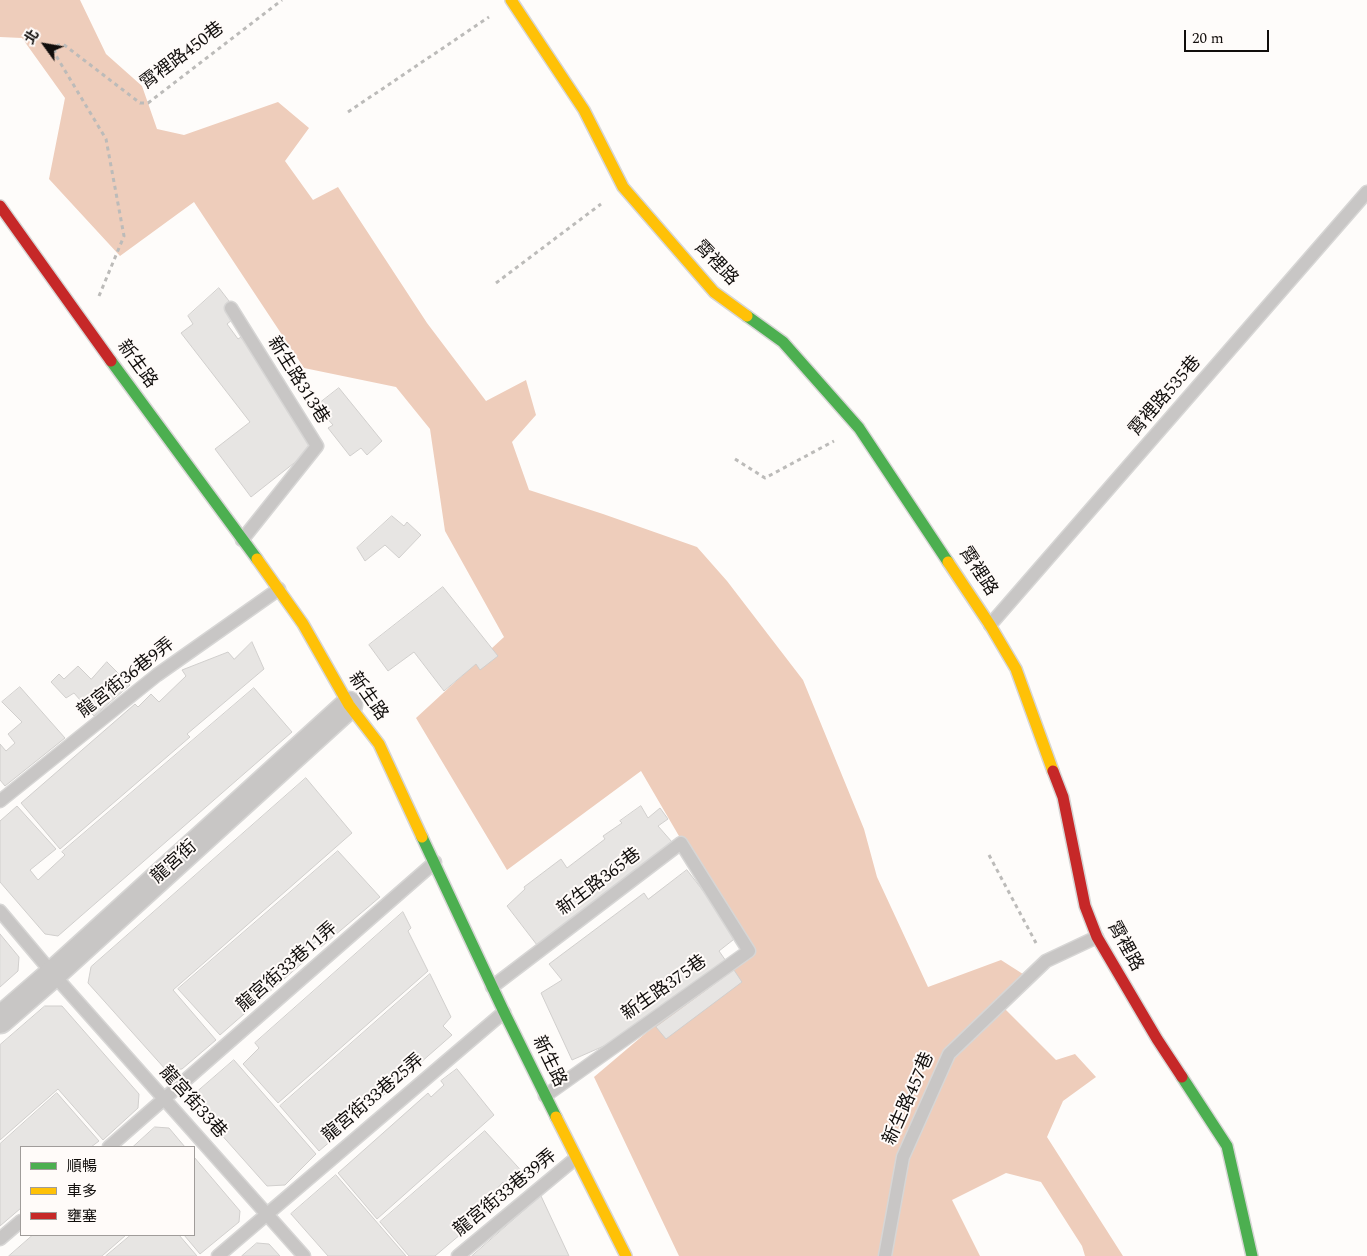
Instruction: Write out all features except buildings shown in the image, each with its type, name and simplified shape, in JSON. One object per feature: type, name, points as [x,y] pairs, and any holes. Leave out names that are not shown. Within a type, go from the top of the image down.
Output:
[{"type":"street","name":"霄裡路","points":[[512,0],[584,110],[623,187],[714,292],[783,342],[859,428],[990,625],[1016,669],[1064,797],[1085,906],[1097,936],[1157,1039],[1227,1146],[1252,1256]]},
{"type":"street","name":"新生路","points":[[0,206],[279,590],[302,624],[349,705],[379,744],[504,1012],[626,1256]]},
{"type":"street","name":"龍宮街","points":[[0,1020],[349,705]]},
{"type":"lane","name":"霄裡路535巷","points":[[990,625],[1367,192]]},
{"type":"lane","name":"新生路313巷","points":[[231,308],[317,446],[242,540]]},
{"type":"lane","name":"龍宮街36巷9弄","points":[[0,801],[157,675],[279,590]]},
{"type":"lane","name":"新生路365巷","points":[[492,987],[681,843],[713,893]]},
{"type":"lane","name":"龍宮街33巷11弄","points":[[110,1146],[435,862]]},
{"type":"lane","name":"新生路375巷","points":[[545,1096],[749,951],[713,893]]},
{"type":"lane","name":"龍宮街33巷","points":[[0,911],[53,974],[304,1256]]},
{"type":"lane","name":"新生路457巷","points":[[885,1256],[903,1157],[949,1054],[1046,961],[1097,936]]},
{"type":"lane","name":"龍宮街33巷25弄","points":[[218,1256],[504,1012]]},
{"type":"lane","name":"龍宮街33巷39弄","points":[[458,1256],[576,1158]]},
{"type":"lane","points":[[0,1239],[20,1223]]},
{"type":"path","name":"霄裡路450巷","points":[[87,327],[124,236],[106,139],[55,54],[55,46],[64,44],[140,103],[148,103],[282,0]]},
{"type":"path","points":[[348,112],[512,0]]},
{"type":"path","points":[[496,283],[623,187]]},
{"type":"path","points":[[735,459],[765,478],[859,428]]},
{"type":"path","points":[[989,855],[1046,961]]},
{"type":"shaded area","points":[[0,0],[80,0],[106,54],[142,86],[157,129],[184,135],[278,102],[309,128],[285,161],[313,200],[338,187],[427,323],[486,401],[526,380],[536,415],[512,442],[529,490],[697,547],[727,581],[803,680],[864,829],[877,877],[928,987],[1001,960],[1026,976],[1001,1005],[1056,1060],[1075,1054],[1096,1077],[1063,1101],[1047,1137],[1123,1256],[1085,1256],[1082,1246],[1041,1182],[1006,1173],[952,1200],[980,1256],[679,1256],[594,1077],[745,949],[641,771],[507,870],[416,718],[504,637],[445,531],[430,429],[396,387],[304,368],[194,202],[120,256],[49,179],[65,98],[22,38],[0,37]]},
{"type":"traffic: fast","points":[[747,316],[783,342],[859,428],[948,562]]},
{"type":"traffic: fast","points":[[111,361],[257,559]]},
{"type":"traffic: fast","points":[[422,837],[504,1012],[556,1117]]},
{"type":"traffic: fast","points":[[1182,1077],[1227,1146],[1252,1256]]},
{"type":"traffic: slow","points":[[511,0],[584,110],[623,187],[714,292],[747,316]]},
{"type":"traffic: slow","points":[[257,559],[303,624],[349,705],[379,744],[422,837]]},
{"type":"traffic: slow","points":[[948,562],[990,625],[1016,669],[1053,771]]},
{"type":"traffic: slow","points":[[556,1117],[626,1256]]},
{"type":"traffic: jam","points":[[0,206],[111,361]]},
{"type":"traffic: jam","points":[[1053,771],[1063,797],[1085,906],[1097,937],[1157,1039],[1182,1077]]}]
